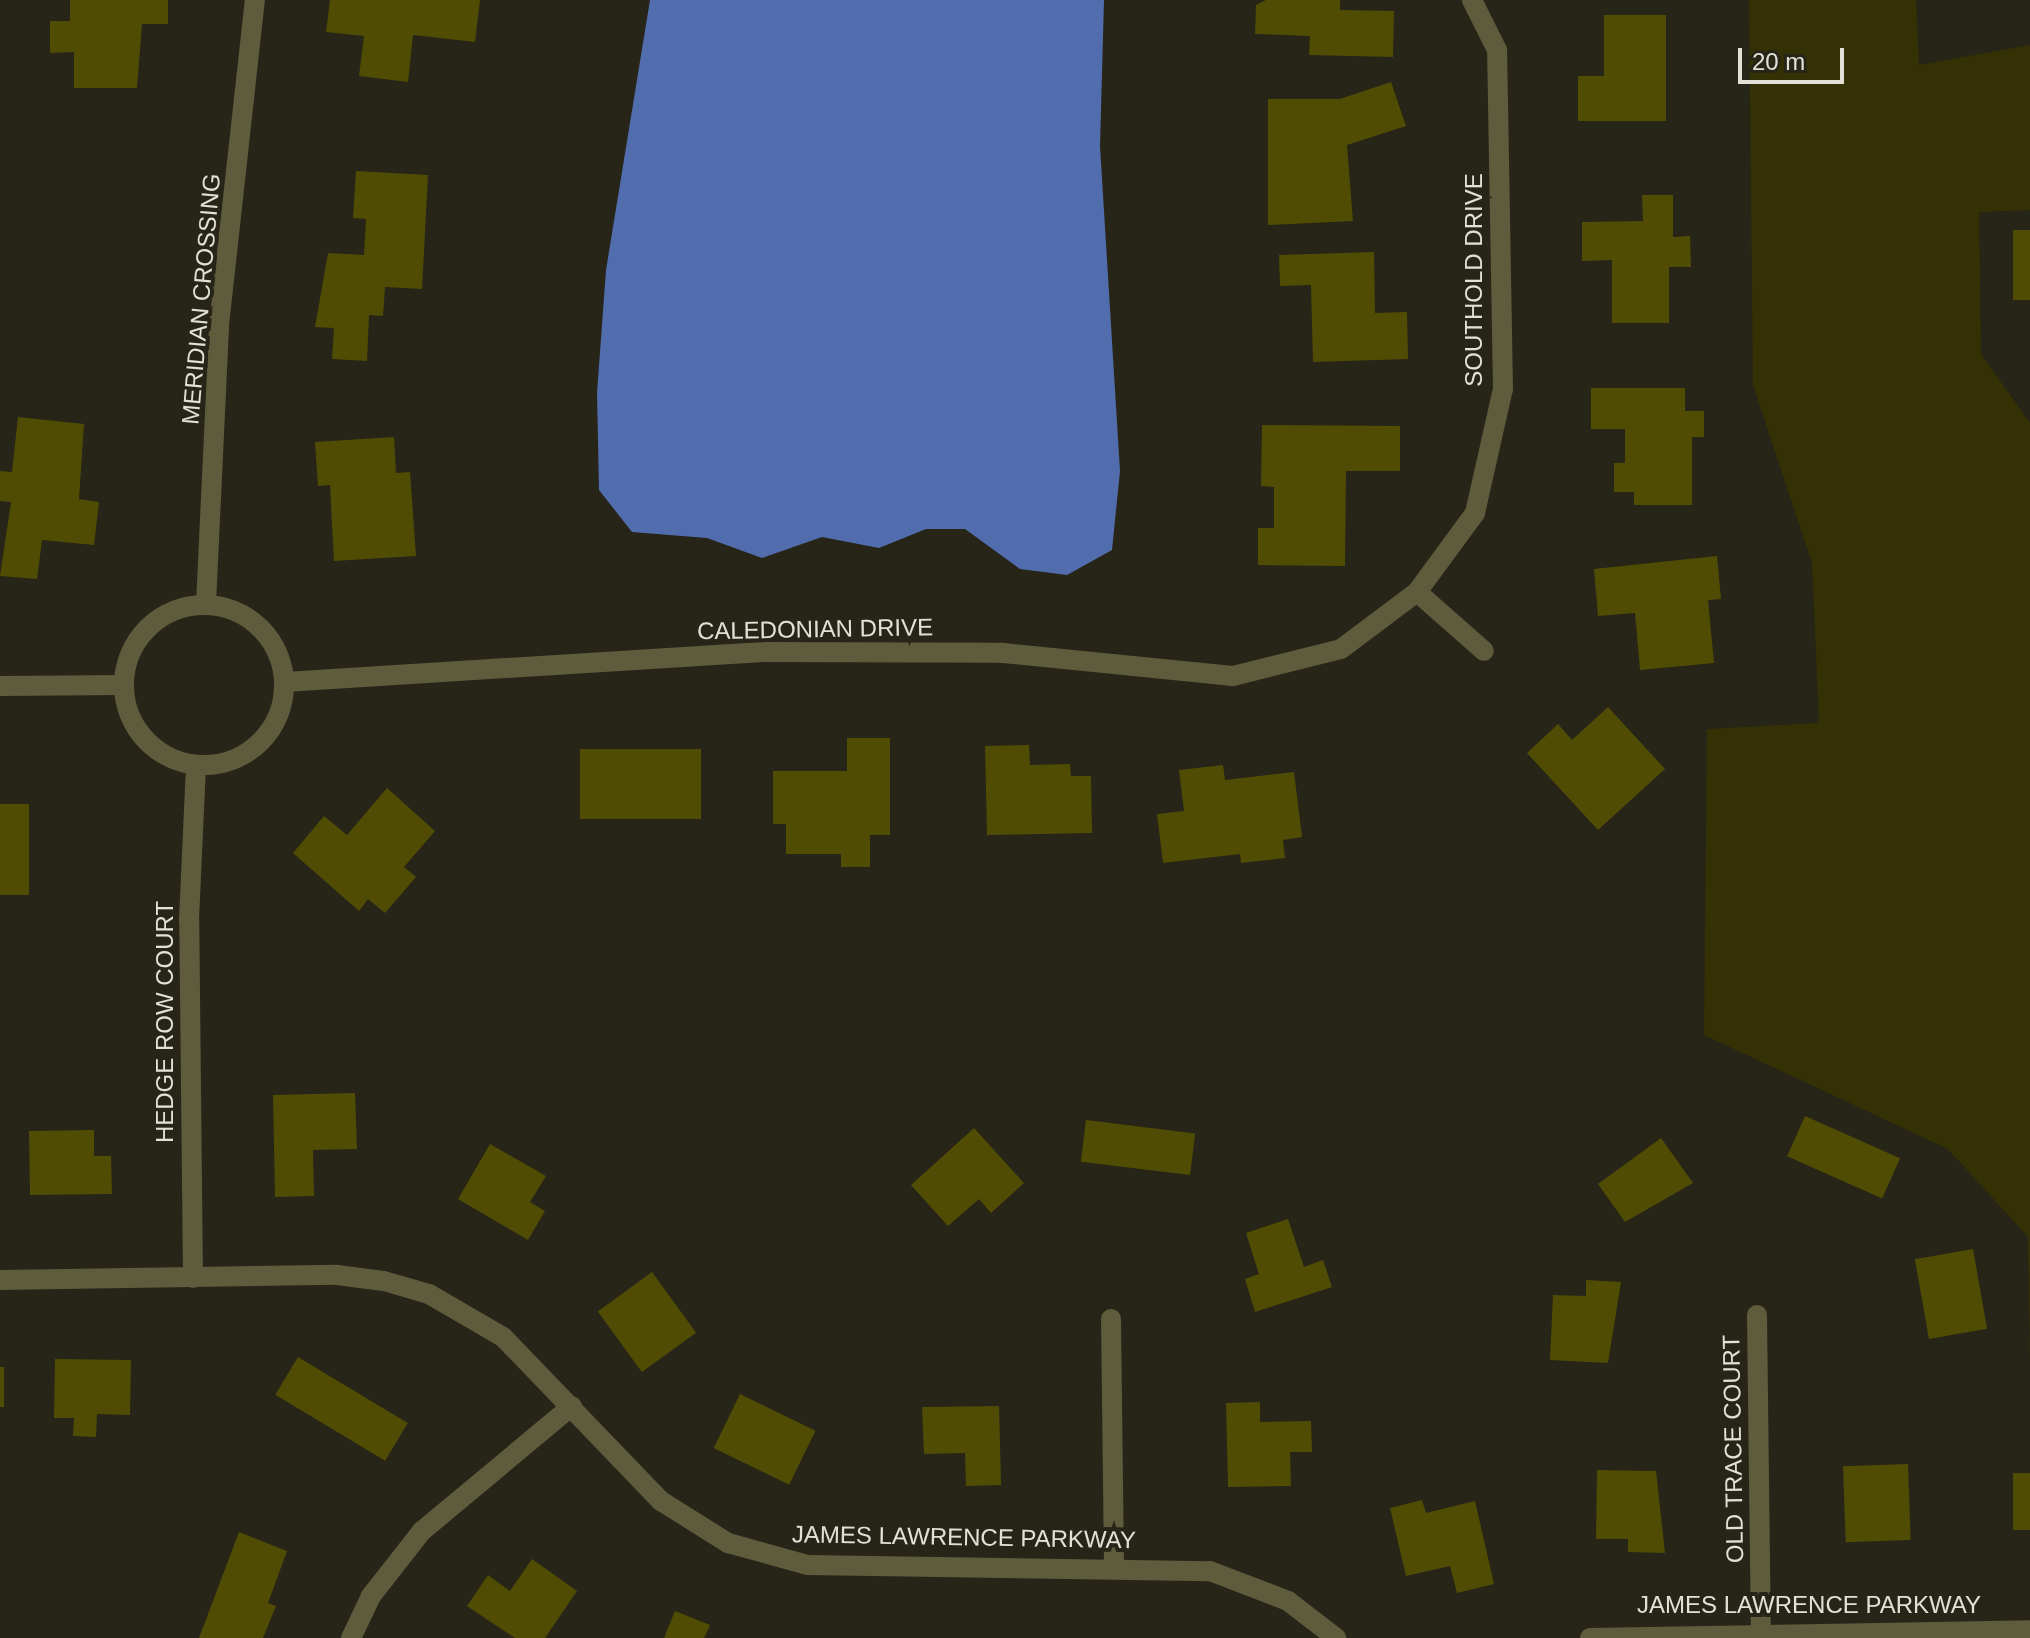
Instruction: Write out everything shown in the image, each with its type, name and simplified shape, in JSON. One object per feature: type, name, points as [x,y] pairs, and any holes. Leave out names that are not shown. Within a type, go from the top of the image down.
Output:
[{"type":"street","name":"MERIDIAN CROSSING","points":[[206,604],[219,325],[255,0]]},
{"type":"street","name":"SOUTHOLD DRIVE","points":[[1341,649],[1417,592],[1475,513],[1503,389],[1497,50],[1472,0]]},
{"type":"street","points":[[1417,592],[1484,651]]},
{"type":"street","points":[[206,604],[236,610],[261,627],[285,682],[279,716],[260,744],[230,762],[196,766],[144,740],[123,685],[130,653],[147,627],[175,610],[206,604]]},
{"type":"street","name":"CALEDONIAN DRIVE","points":[[285,682],[759,652],[1003,653],[1233,676],[1341,649]]},
{"type":"street","points":[[0,686],[123,685]]},
{"type":"street","name":"HEDGE ROW COURT","points":[[193,1278],[189,920],[196,766]]},
{"type":"street","name":"JAMES LAWRENCE PARKWAY","points":[[0,1280],[337,1275],[429,1294],[503,1337],[661,1501],[728,1543],[774,1559],[833,1566],[1114,1565],[1210,1571],[1253,1584],[1336,1638]]},
{"type":"street","name":"OLD TRACE COURT","points":[[1757,1315],[1761,1631]]},
{"type":"street","points":[[1111,1319],[1114,1565]]},
{"type":"street","points":[[351,1638],[371,1596],[422,1531],[572,1406]]},
{"type":"street","name":"JAMES LAWRENCE PARKWAY","points":[[1590,1638],[1761,1631],[2030,1630]]},
{"type":"shaded area","points":[[1749,0],[1916,0],[1919,65],[2030,45],[2030,210],[1979,212],[1981,354],[2030,423],[2030,1366],[2028,1237],[1948,1149],[1704,1035],[1707,729],[1819,723],[1812,563],[1753,385]]},
{"type":"water","points":[[650,0],[1104,0],[1100,146],[1120,471],[1112,550],[1067,575],[1020,569],[965,529],[926,529],[879,548],[822,537],[762,558],[707,538],[632,532],[599,490],[597,393],[606,270]]},
{"type":"building","points":[[70,0],[168,0],[168,24],[142,24],[137,88],[74,88],[74,52],[50,53],[50,21],[70,21]]},
{"type":"building","points":[[330,0],[480,0],[475,42],[413,35],[408,82],[359,76],[364,36],[326,32]]},
{"type":"building","points":[[1266,0],[1340,0],[1340,10],[1394,11],[1393,57],[1309,55],[1310,36],[1255,34],[1256,5]]},
{"type":"building","points":[[1604,15],[1666,15],[1666,121],[1578,121],[1578,76],[1604,76]]},
{"type":"building","points":[[1391,82],[1406,126],[1347,145],[1353,221],[1268,225],[1268,99],[1340,99]]},
{"type":"building","points":[[356,171],[428,175],[422,289],[385,287],[383,316],[369,315],[367,361],[332,359],[334,328],[315,327],[328,253],[364,255],[366,219],[353,218]]},
{"type":"building","points":[[1642,195],[1673,195],[1673,237],[1690,236],[1691,267],[1669,267],[1669,323],[1612,323],[1612,260],[1582,261],[1582,222],[1643,221]]},
{"type":"building","points":[[2013,230],[2030,230],[2030,300],[2013,300]]},
{"type":"building","points":[[1374,252],[1375,313],[1407,312],[1408,359],[1313,362],[1311,285],[1280,286],[1279,255]]},
{"type":"building","points":[[1591,388],[1685,388],[1685,411],[1704,411],[1704,437],[1692,437],[1692,505],[1634,505],[1634,492],[1614,492],[1614,463],[1625,463],[1625,429],[1591,429]]},
{"type":"building","points":[[18,417],[84,424],[79,499],[99,502],[94,545],[42,540],[37,579],[0,576],[11,502],[0,501],[0,471],[12,472]]},
{"type":"building","points":[[1262,425],[1400,426],[1400,471],[1346,471],[1345,566],[1258,565],[1258,528],[1274,528],[1274,487],[1261,486]]},
{"type":"building","points":[[394,437],[396,473],[410,472],[416,556],[334,561],[330,485],[318,486],[315,442]]},
{"type":"building","points":[[1717,556],[1721,599],[1708,600],[1714,663],[1640,670],[1635,613],[1598,616],[1594,569]]},
{"type":"building","points":[[1608,707],[1665,769],[1598,830],[1527,753],[1558,724],[1572,740]]},
{"type":"building","points":[[847,738],[890,738],[890,835],[870,835],[870,867],[841,867],[841,854],[786,854],[786,824],[773,824],[773,771],[847,771]]},
{"type":"building","points":[[1029,745],[1030,765],[1070,764],[1071,776],[1091,776],[1092,833],[987,835],[985,746]]},
{"type":"building","points":[[580,749],[701,749],[701,819],[580,819]]},
{"type":"building","points":[[1223,765],[1225,780],[1294,772],[1302,837],[1283,840],[1285,858],[1241,863],[1240,854],[1163,863],[1157,814],[1184,811],[1179,770]]},
{"type":"building","points":[[387,788],[435,831],[404,867],[416,877],[385,913],[368,899],[359,911],[293,853],[324,816],[347,835]]},
{"type":"building","points":[[0,804],[29,804],[29,895],[0,895]]},
{"type":"building","points":[[355,1093],[357,1149],[313,1150],[314,1196],[275,1197],[273,1095]]},
{"type":"building","points":[[1805,1116],[1900,1158],[1882,1198],[1787,1156]]},
{"type":"building","points":[[1086,1120],[1195,1133],[1190,1175],[1081,1162]]},
{"type":"building","points":[[974,1128],[1024,1183],[991,1213],[979,1199],[948,1226],[911,1185]]},
{"type":"building","points":[[94,1130],[94,1156],[111,1156],[112,1194],[30,1195],[29,1131]]},
{"type":"building","points":[[1661,1138],[1693,1183],[1625,1222],[1598,1184]]},
{"type":"building","points":[[490,1144],[546,1176],[530,1202],[545,1211],[528,1240],[458,1199]]},
{"type":"building","points":[[1288,1219],[1304,1267],[1323,1260],[1332,1287],[1255,1312],[1245,1279],[1259,1274],[1246,1233]]},
{"type":"building","points":[[1973,1249],[1987,1329],[1929,1339],[1915,1259]]},
{"type":"building","points":[[652,1272],[696,1333],[642,1372],[598,1311]]},
{"type":"building","points":[[1586,1280],[1621,1282],[1608,1363],[1550,1360],[1553,1295],[1586,1296]]},
{"type":"building","points":[[298,1357],[408,1423],[385,1461],[275,1395]]},
{"type":"building","points":[[55,1359],[131,1360],[130,1415],[97,1414],[96,1437],[73,1436],[74,1418],[54,1418]]},
{"type":"building","points":[[0,1367],[4,1367],[4,1407],[0,1407]]},
{"type":"building","points":[[740,1394],[815,1431],[789,1485],[714,1448]]},
{"type":"building","points":[[1260,1402],[1260,1422],[1311,1421],[1312,1452],[1290,1452],[1291,1486],[1228,1487],[1226,1403]]},
{"type":"building","points":[[999,1406],[1001,1485],[966,1486],[965,1453],[924,1454],[922,1407]]},
{"type":"building","points":[[1908,1464],[1911,1540],[1846,1542],[1843,1466]]},
{"type":"building","points":[[1597,1470],[1656,1471],[1665,1553],[1628,1552],[1628,1539],[1596,1539]]},
{"type":"building","points":[[2013,1473],[2030,1473],[2030,1530],[2013,1530]]},
{"type":"building","points":[[1422,1500],[1426,1513],[1475,1501],[1494,1584],[1457,1593],[1450,1566],[1406,1576],[1390,1508]]},
{"type":"building","points":[[239,1532],[287,1551],[268,1603],[276,1606],[263,1638],[199,1638]]},
{"type":"building","points":[[532,1559],[577,1591],[545,1638],[515,1638],[467,1606],[488,1575],[510,1591]]},
{"type":"building","points":[[675,1611],[710,1625],[704,1638],[664,1638]]}]
